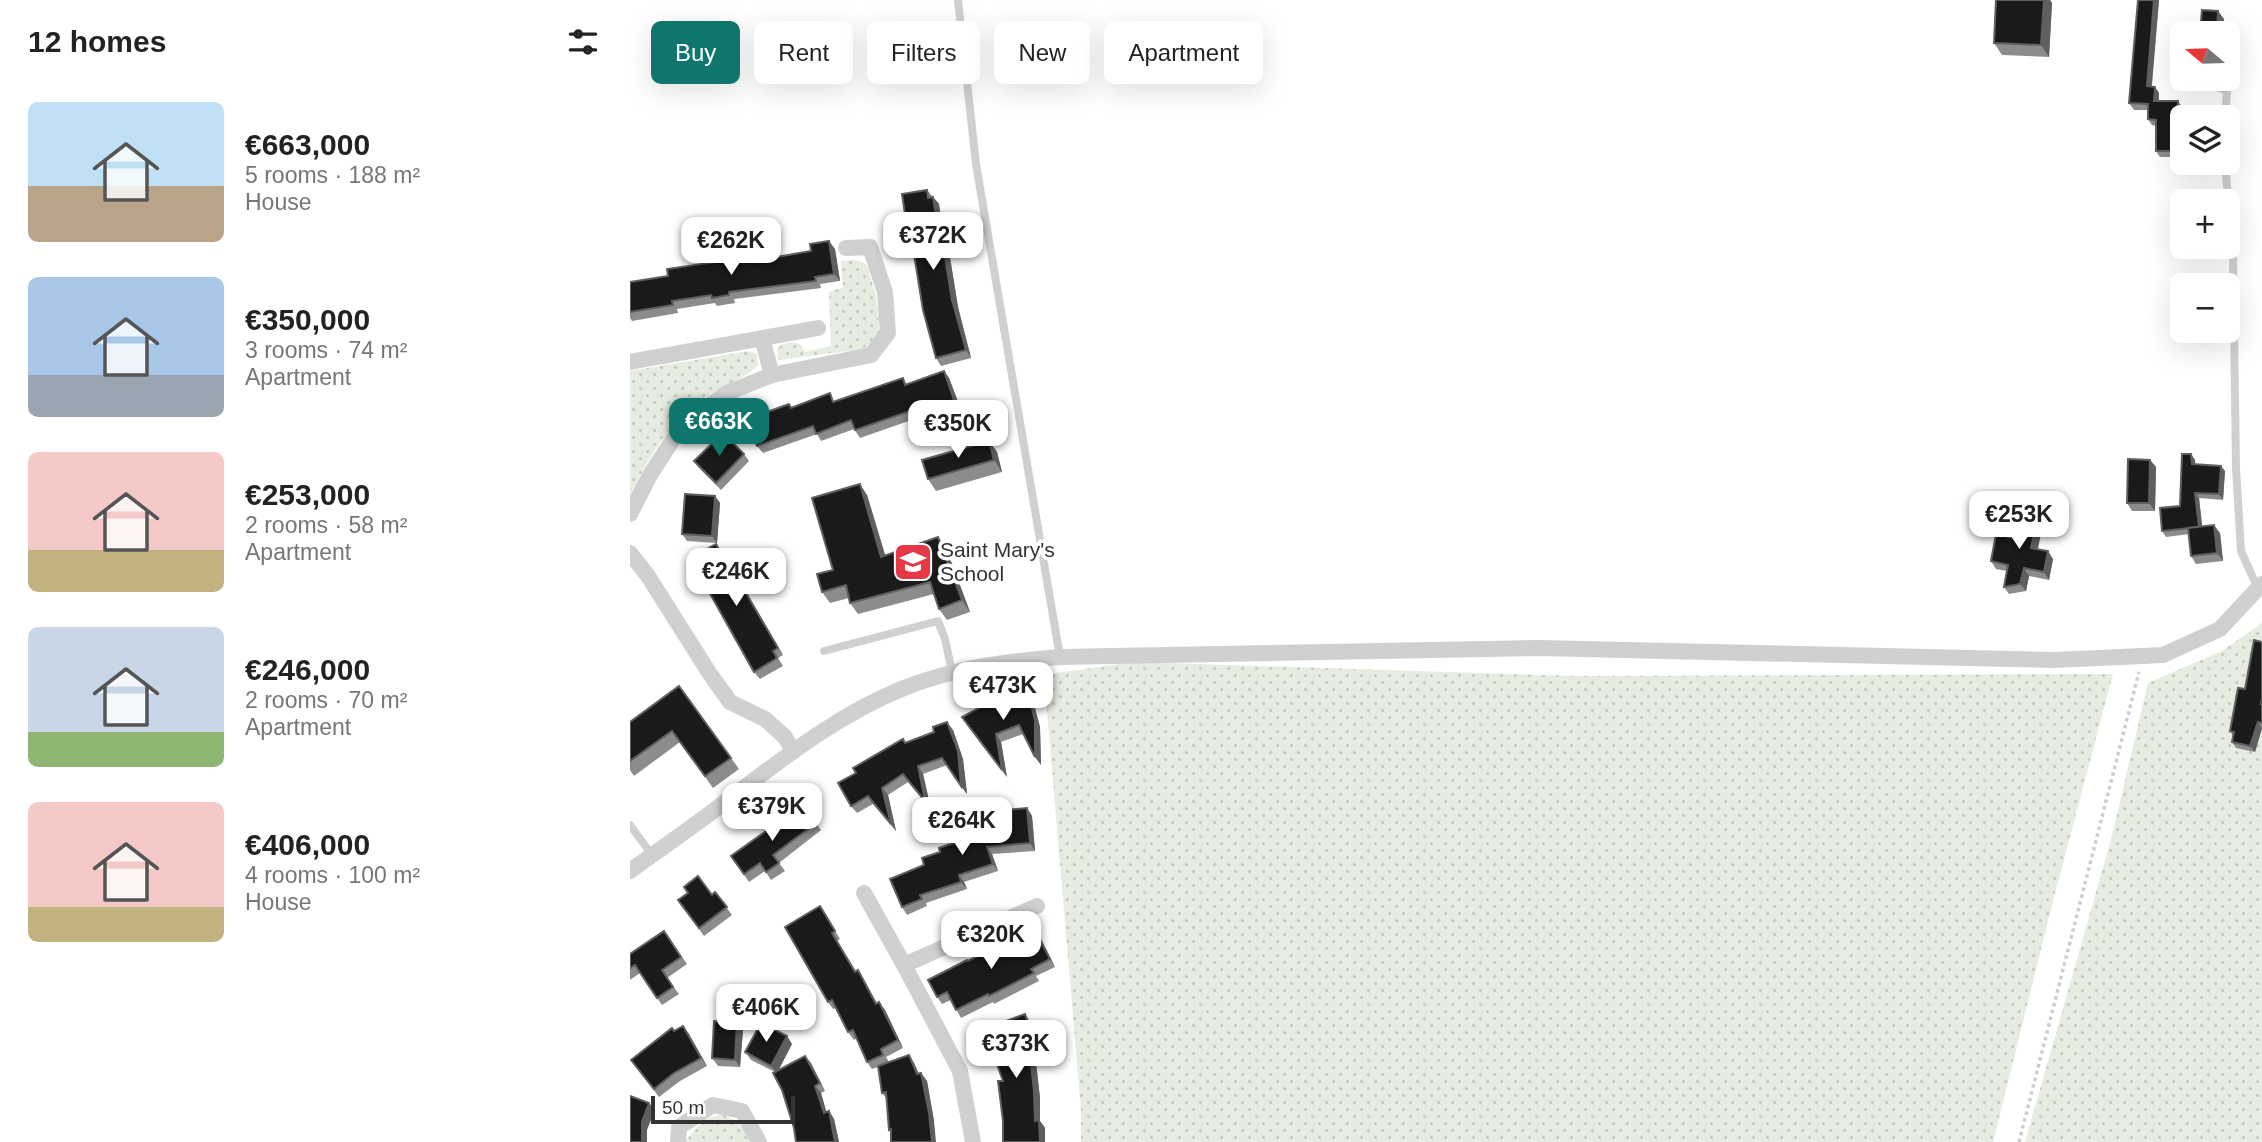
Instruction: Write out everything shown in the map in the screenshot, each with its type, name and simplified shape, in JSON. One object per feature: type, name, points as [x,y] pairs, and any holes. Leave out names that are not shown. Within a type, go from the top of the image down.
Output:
[{"type":"street","points":[[630,514],[650,475],[683,424],[727,393],[772,374],[871,355],[888,333],[885,292],[870,247],[846,248]]},
{"type":"street","points":[[630,362],[818,328]]},
{"type":"street","points":[[762,338],[772,374]]},
{"type":"street","points":[[630,553],[648,576],[730,702],[765,719],[785,737],[793,751]]},
{"type":"street","points":[[630,871],[845,716],[904,688],[952,672],[1001,662],[1060,657],[1539,648],[2053,660],[2163,655],[2220,629],[2260,587]]},
{"type":"street","points":[[864,893],[960,1071],[973,1142]]},
{"type":"street","points":[[904,965],[1037,906]]},
{"type":"street","points":[[678,1142],[680,1127],[713,1105],[742,1111],[759,1142]]},
{"type":"lane","points":[[958,0],[976,163],[1060,657]]},
{"type":"lane","points":[[2226,175],[2233,254],[2236,468],[2241,551],[2260,587]]},
{"type":"lane","points":[[824,651],[938,621],[952,672]]},
{"type":"lane","points":[[630,825],[652,855]]},
{"type":"path","points":[[2019,1142],[2142,656]]},
{"type":"shaded area","points":[[857,260],[867,265],[876,296],[880,331],[870,344],[863,349],[778,360],[777,348],[786,343],[801,345],[805,352],[831,346],[829,292],[843,287],[841,261]]},
{"type":"shaded area","points":[[748,351],[757,354],[758,365],[746,375],[704,398],[680,418],[652,455],[630,496],[630,371]]},
{"type":"shaded area","points":[[2262,623],[2262,1142],[2025,1142],[2112,836],[2148,683],[2222,651]]},
{"type":"shaded area","points":[[1133,662],[1575,676],[2113,674],[1993,1142],[1081,1142],[1081,1110],[1044,675]]},
{"type":"shaded area","points":[[722,1114],[739,1125],[749,1142],[684,1142],[704,1120]]},
{"type":"building","points":[[1996,0],[2044,0],[2041,45],[1994,43]]},
{"type":"building","points":[[2138,0],[2154,0],[2147,86],[2155,87],[2154,101],[2178,101],[2178,105],[2170,105],[2170,151],[2156,151],[2156,120],[2148,119],[2148,104],[2129,103]]},
{"type":"building","points":[[2202,10],[2218,11],[2218,21],[2201,21]]},
{"type":"building","points":[[927,190],[928,198],[933,197],[936,216],[945,215],[947,231],[941,232],[952,300],[966,350],[936,358],[923,310],[913,248],[910,248],[902,194]]},
{"type":"building","points":[[829,241],[834,274],[815,277],[816,281],[729,292],[729,295],[712,298],[711,295],[672,301],[673,305],[630,312],[630,282],[668,276],[667,269],[764,255],[765,259],[811,251],[810,244]]},
{"type":"building","points":[[944,371],[954,400],[918,413],[916,409],[855,430],[851,420],[816,434],[813,426],[757,446],[748,419],[789,404],[791,408],[830,393],[833,402],[903,378],[905,385]]},
{"type":"building","points":[[723,433],[744,454],[716,483],[694,461]]},
{"type":"building","points":[[989,441],[994,460],[928,479],[922,460]]},
{"type":"building","points":[[2182,454],[2191,454],[2192,464],[2221,466],[2219,494],[2195,493],[2199,527],[2162,531],[2160,508],[2180,506]]},
{"type":"building","points":[[2128,459],[2150,460],[2149,503],[2127,503]]},
{"type":"building","points":[[860,484],[881,557],[938,537],[962,600],[939,609],[930,582],[850,603],[846,585],[822,592],[817,574],[833,570],[812,498]]},
{"type":"building","points":[[685,494],[715,496],[712,536],[682,534]]},
{"type":"building","points":[[2018,513],[2038,517],[2031,548],[2048,551],[2044,572],[2024,568],[2020,584],[2004,587],[2008,565],[1991,561],[1996,534],[2013,538]]},
{"type":"building","points":[[2214,525],[2217,553],[2191,556],[2188,528]]},
{"type":"building","points":[[716,544],[736,583],[739,581],[778,648],[773,651],[777,658],[754,672],[690,558]]},
{"type":"building","points":[[2254,640],[2262,642],[2262,723],[2258,722],[2250,746],[2232,742],[2234,732],[2230,731],[2238,688],[2245,689]]},
{"type":"building","points":[[679,686],[731,758],[705,776],[672,731],[630,761],[630,722]]},
{"type":"building","points":[[1027,690],[1035,720],[1035,757],[1019,725],[996,734],[1002,770],[962,717],[984,705],[985,707],[1013,699],[1012,694]]},
{"type":"building","points":[[947,722],[958,751],[961,786],[942,758],[918,766],[925,801],[903,774],[882,788],[891,824],[868,796],[851,806],[838,783],[856,773],[853,768],[903,739],[905,743],[934,732],[933,727]]},
{"type":"building","points":[[1027,808],[1030,843],[987,847],[993,864],[959,875],[961,882],[920,895],[922,899],[902,907],[890,879],[924,865],[922,858],[940,852],[939,848],[972,837],[971,832],[996,824],[995,811]]},
{"type":"building","points":[[807,811],[816,823],[773,855],[779,863],[766,872],[760,863],[744,874],[731,856],[790,814],[794,820]]},
{"type":"building","points":[[698,876],[712,895],[715,892],[727,907],[699,928],[678,900],[688,893],[684,887]]},
{"type":"building","points":[[820,906],[835,931],[832,933],[855,972],[858,970],[876,1004],[879,1002],[898,1040],[881,1049],[883,1055],[867,1062],[853,1030],[848,1032],[832,1000],[828,1002],[785,927]]},
{"type":"building","points":[[1034,929],[1050,959],[1031,969],[1034,973],[956,1010],[947,992],[937,997],[928,980]]},
{"type":"building","points":[[664,931],[681,957],[662,970],[673,987],[657,998],[635,965],[630,968],[630,954]]},
{"type":"building","points":[[1025,1014],[1031,1033],[1032,1045],[1029,1046],[1035,1121],[1039,1120],[1040,1142],[1003,1142],[998,1081],[1003,1081],[987,1028]]},
{"type":"building","points":[[714,1021],[737,1022],[735,1060],[712,1058]]},
{"type":"building","points":[[761,1023],[787,1036],[771,1066],[745,1052]]},
{"type":"building","points":[[683,1026],[701,1058],[674,1073],[654,1089],[631,1060],[672,1028],[674,1031]]},
{"type":"building","points":[[909,1055],[917,1074],[921,1073],[932,1142],[891,1142],[886,1092],[882,1093],[878,1066]]},
{"type":"building","points":[[805,1056],[820,1083],[815,1086],[824,1113],[829,1111],[835,1142],[796,1142],[782,1090],[773,1073]]},
{"type":"building","points":[[630,1096],[649,1103],[642,1122],[642,1142],[630,1142]]},
{"type":"place","name":"Saint Mary's School","points":[[913,562]]}]
